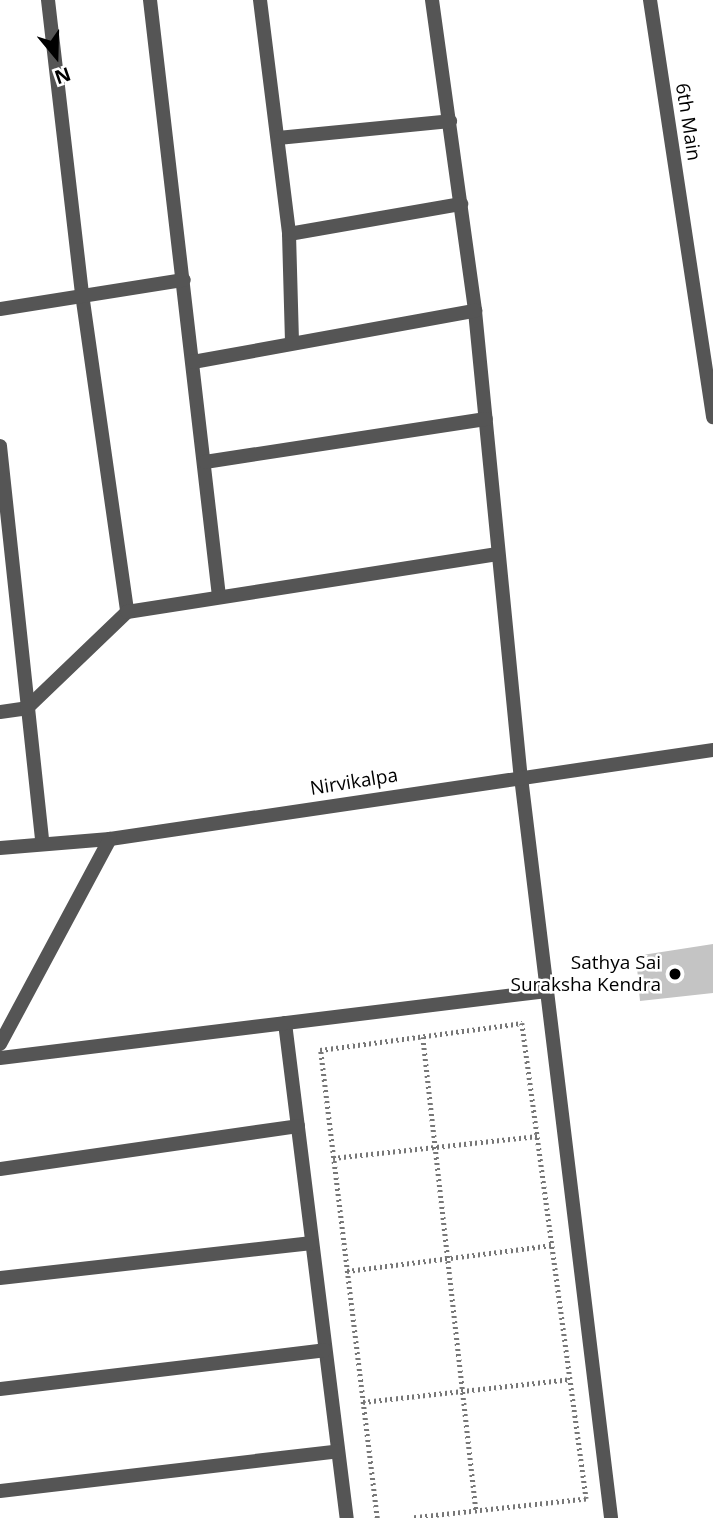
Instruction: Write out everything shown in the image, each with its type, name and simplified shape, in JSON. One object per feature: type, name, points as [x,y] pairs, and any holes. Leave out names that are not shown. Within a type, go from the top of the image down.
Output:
[{"type":"street","points":[[48,0],[82,294],[127,612]]},
{"type":"street","points":[[150,0],[219,596]]},
{"type":"street","points":[[260,0],[289,234],[292,342]]},
{"type":"street","points":[[432,0],[475,311],[521,777],[611,1518]]},
{"type":"street","name":"6th Main","points":[[650,0],[713,417]]},
{"type":"street","points":[[278,138],[450,121]]},
{"type":"street","points":[[289,234],[461,204]]},
{"type":"street","points":[[0,309],[184,280]]},
{"type":"street","points":[[193,362],[475,311]]},
{"type":"street","points":[[205,462],[485,419]]},
{"type":"street","points":[[0,446],[42,842]]},
{"type":"street","points":[[0,712],[27,708],[127,612],[497,554]]},
{"type":"street","name":"Nirvikalpa","points":[[0,848],[42,842],[110,839],[713,750]]},
{"type":"street","points":[[0,1044],[110,839]]},
{"type":"street","points":[[0,1058],[547,991]]},
{"type":"street","points":[[285,1023],[347,1518]]},
{"type":"street","points":[[0,1169],[298,1126]]},
{"type":"street","points":[[0,1278],[312,1243]]},
{"type":"street","points":[[0,1390],[325,1350]]},
{"type":"street","points":[[0,1491],[338,1451]]},
{"type":"path","points":[[377,1518],[320,1050],[522,1023],[586,1499],[412,1518]]},
{"type":"path","points":[[423,1037],[476,1511]]},
{"type":"path","points":[[333,1158],[538,1136]]},
{"type":"path","points":[[347,1271],[447,1256],[552,1245]]},
{"type":"path","points":[[363,1402],[570,1379]]},
{"type":"building","name":"Sathya Sai Suraksha Kendra","points":[[713,944],[713,993],[640,1001],[636,956]]},
{"type":"place","name":"Sathya Sai Suraksha Kendra","points":[[675,974]]}]
